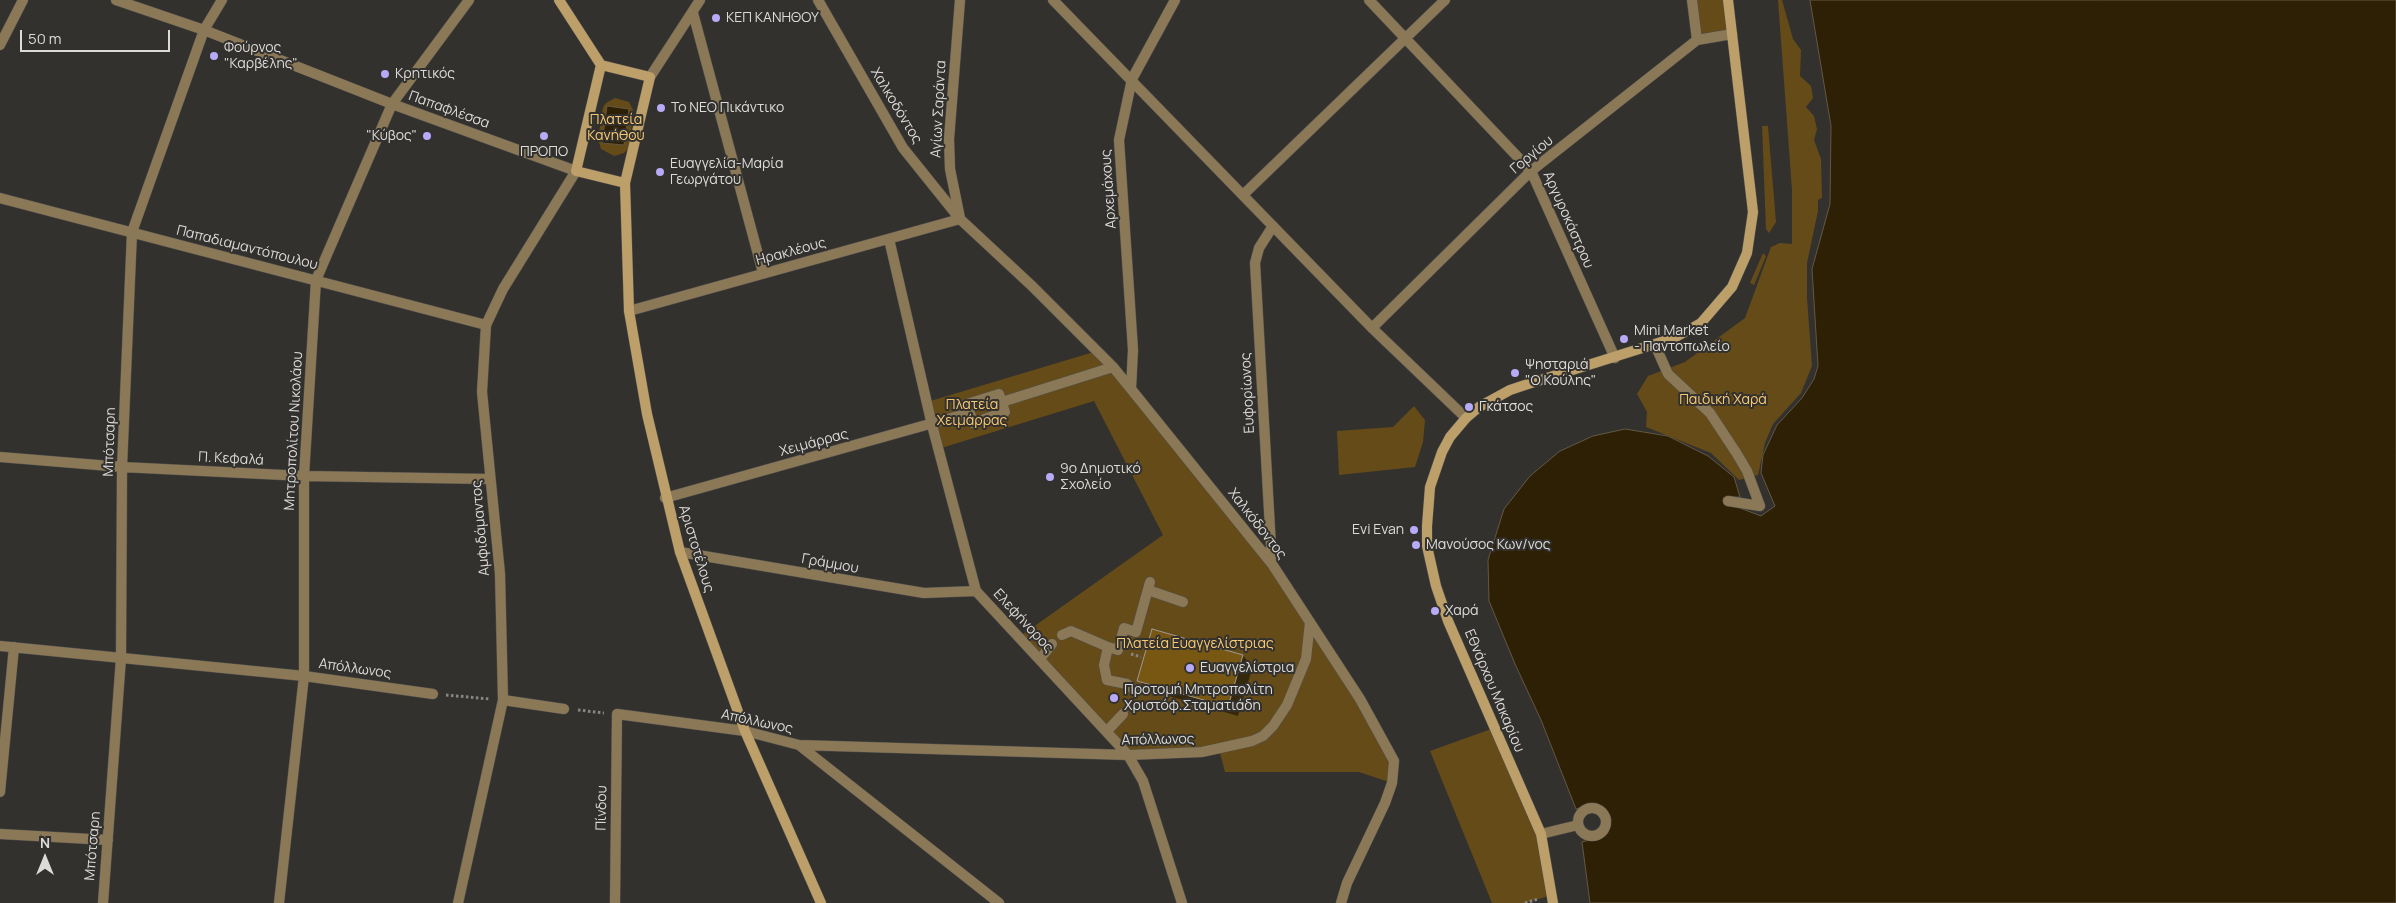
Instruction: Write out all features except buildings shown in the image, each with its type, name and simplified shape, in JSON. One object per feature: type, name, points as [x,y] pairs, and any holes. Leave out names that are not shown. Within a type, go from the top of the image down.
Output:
[{"type":"street","points":[[0,45],[23,0]]},
{"type":"street","name":"Παπαφλέσσα","points":[[116,0],[204,30],[392,104],[576,171]]},
{"type":"street","name":"Μπότσαρη","points":[[103,903],[121,658],[122,467],[132,232],[204,30],[222,0]]},
{"type":"street","name":"Μητροπολίτου Νικολάου","points":[[279,903],[304,676],[304,476],[316,280],[392,104],[469,0]]},
{"type":"street","points":[[559,0],[601,65],[650,77],[700,0]]},
{"type":"street","name":"Χαλκοδόντος","points":[[818,0],[902,148],[960,219]]},
{"type":"street","name":"Αγίων Σαράντα","points":[[960,0],[949,139],[950,169],[960,219]]},
{"type":"street","points":[[1053,0],[1244,194],[1372,328],[1466,418]]},
{"type":"street","name":"Αρχεμάχους","points":[[1131,389],[1133,350],[1120,140],[1132,79],[1175,0]]},
{"type":"street","name":"Αργυροκάστρου","points":[[1369,0],[1531,171],[1615,358]]},
{"type":"street","points":[[1244,194],[1404,37],[1445,0]]},
{"type":"street","points":[[1692,0],[1697,40]]},
{"type":"street","points":[[1728,0],[1732,34]]},
{"type":"street","points":[[693,12],[763,274]]},
{"type":"street","name":"Γοργίου","points":[[1372,328],[1531,171],[1697,40],[1732,34]]},
{"type":"street","name":"Εθνάρχου Μακαρίου","points":[[1553,903],[1540,834],[1448,621],[1430,565],[1427,526],[1430,487],[1442,452],[1450,437],[1466,418],[1479,407],[1510,390],[1655,344],[1701,323],[1732,288],[1747,253],[1752,232],[1751,191],[1732,34]]},
{"type":"street","points":[[601,65],[576,171],[625,183]]},
{"type":"street","name":"Αριστοτέλους","points":[[650,77],[625,183],[629,310],[647,414],[665,498],[680,552],[745,731],[821,903]]},
{"type":"street","name":"Αμφιδάμαντος","points":[[458,903],[503,700],[500,574],[482,392],[486,325],[503,289],[576,171]]},
{"type":"street","name":"Παπαδιαμαντόπουλου","points":[[0,198],[486,325]]},
{"type":"street","name":"Ηρακλέους","points":[[629,310],[960,219]]},
{"type":"street","name":"Χαλκόδοντος","points":[[960,219],[1032,286],[1113,367],[1272,564],[1360,699],[1394,761],[1392,783],[1341,903]]},
{"type":"street","name":"Ευφορίωνος","points":[[1272,564],[1255,263],[1259,248],[1273,226]]},
{"type":"street","name":"Ελεφήνορος","points":[[889,239],[932,425],[976,591],[1128,755],[1143,781],[1182,903]]},
{"type":"street","points":[[1655,344],[1668,374],[1710,413],[1737,454],[1747,471],[1760,506],[1728,501]]},
{"type":"street","points":[[1002,402],[1113,367]]},
{"type":"street","points":[[998,394],[1005,412],[972,423],[969,413],[966,404],[998,394]]},
{"type":"street","name":"Χειμάρρας","points":[[665,498],[932,425],[969,413]]},
{"type":"street","name":"Π. Κεφαλά","points":[[0,457],[122,467],[304,476],[490,479]]},
{"type":"street","name":"Γράμμου","points":[[680,552],[924,594],[976,591]]},
{"type":"street","points":[[1062,635],[1072,631],[1118,650],[1124,628],[1136,632],[1149,586],[1183,602]]},
{"type":"street","name":"Απόλλωνος","points":[[617,714],[745,731],[799,745],[1128,755],[1202,752],[1240,745],[1263,736],[1273,726],[1297,685],[1306,659],[1310,622]]},
{"type":"street","points":[[1040,658],[1052,644]]},
{"type":"street","name":"Απόλλωνος","points":[[0,646],[304,676],[433,694]]},
{"type":"street","points":[[0,792],[14,647]]},
{"type":"street","points":[[1108,647],[1104,665],[1107,680],[1127,684],[1134,690]]},
{"type":"street","points":[[503,700],[564,709]]},
{"type":"street","name":"Πίνδου","points":[[615,903],[617,714]]},
{"type":"street","points":[[1107,731],[1123,714]]},
{"type":"street","points":[[799,745],[998,903]]},
{"type":"street","points":[[1540,834],[1578,825]]},
{"type":"street","points":[[0,834],[108,840]]},
{"type":"path","points":[[433,694],[503,700]]},
{"type":"path","points":[[564,709],[617,714]]},
{"type":"green space","points":[[1692,0],[1728,0],[1732,34],[1697,40]]},
{"type":"green space","name":"Παιδική Χαρά","points":[[1778,0],[1782,0],[1793,39],[1801,50],[1800,76],[1811,86],[1813,98],[1806,107],[1814,116],[1817,129],[1814,140],[1821,159],[1822,198],[1818,200],[1818,211],[1807,263],[1807,298],[1812,366],[1801,393],[1773,424],[1765,443],[1758,475],[1739,480],[1711,453],[1646,427],[1647,412],[1637,394],[1648,376],[1685,362],[1745,318],[1771,247],[1780,243],[1792,244],[1792,190]]},
{"type":"green space","name":"Πλατεία Κανήθου","points":[[615,98],[629,102],[634,112],[628,149],[624,153],[614,156],[601,149],[598,139],[603,107]]},
{"type":"green space","points":[[1762,126],[1768,126],[1776,222],[1769,233],[1766,229]]},
{"type":"green space","points":[[1763,253],[1766,256],[1754,285],[1750,283]]},
{"type":"green space","name":"Πλατεία Ευαγγελίστριας","points":[[1097,351],[1272,564],[1394,761],[1392,783],[1359,772],[1225,772],[1219,749],[1128,755],[1019,637],[1163,535],[1094,401],[938,449],[927,402]]},
{"type":"green space","points":[[1414,406],[1425,420],[1423,442],[1415,467],[1339,475],[1337,431],[1393,427]]},
{"type":"green space","points":[[1494,728],[1541,834],[1552,895],[1525,903],[1492,903],[1430,751]]},
{"type":"shaded area","points":[[1810,0],[2396,0],[2396,903],[1590,903],[1582,842],[1604,836],[1609,828],[1611,819],[1606,810],[1598,805],[1589,805],[1576,809],[1541,720],[1489,601],[1488,560],[1504,509],[1530,476],[1560,451],[1593,436],[1625,429],[1668,436],[1708,456],[1734,477],[1740,497],[1723,498],[1724,502],[1761,516],[1775,506],[1761,473],[1763,455],[1777,425],[1802,398],[1814,379],[1818,366],[1812,269],[1830,204],[1831,126]]},
{"type":"shaded area","points":[[607,106],[629,109],[624,145],[602,143]]},
{"type":"place","name":"ΚΕΠ ΚΑΝΗΘΟΥ","points":[[716,18]]},
{"type":"place","name":"Φούρνος \"Καρβέλης\"","points":[[214,56]]},
{"type":"place","name":"Κρητικός","points":[[385,74]]},
{"type":"place","name":"Το ΝΕΟ Πικάντικο","points":[[661,108]]},
{"type":"place","name":"\"Κύβος\"","points":[[427,136]]},
{"type":"place","name":"ΠΡΟΠΟ","points":[[544,136]]},
{"type":"place","name":"Ευαγγελία-Μαρία Γεωργάτου","points":[[660,172]]},
{"type":"place","name":"Mini Market - Παντοπωλείο","points":[[1624,339]]},
{"type":"place","name":"Ψησταριά \"Ο Κούλης\"","points":[[1515,373]]},
{"type":"place","name":"Γκάτσος","points":[[1469,407]]},
{"type":"place","name":"9ο Δημοτικό Σχολείο","points":[[1050,477]]},
{"type":"place","name":"Evi Evan","points":[[1414,530]]},
{"type":"place","name":"Μανούσος Κων/νος","points":[[1416,545]]},
{"type":"place","name":"Χαρά","points":[[1435,611]]},
{"type":"place","name":"Ευαγγελίστρια","points":[[1190,668]]},
{"type":"place","name":"Προτομή Μητροπολίτη Χριστόφ.Σταματιάδη","points":[[1114,698]]},
{"type":"park label","name":"Πλατεία Χειμάρρας","points":[[972,414]]}]
